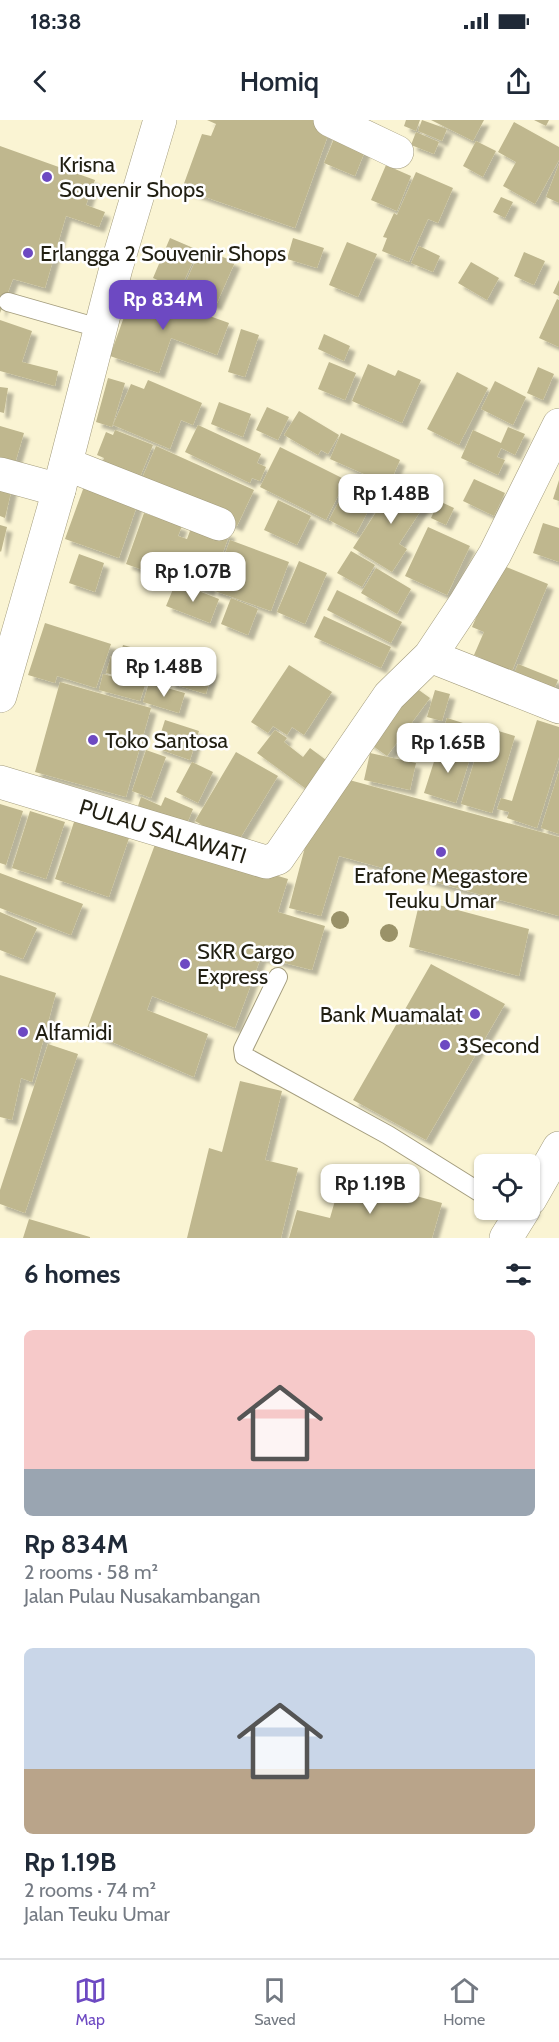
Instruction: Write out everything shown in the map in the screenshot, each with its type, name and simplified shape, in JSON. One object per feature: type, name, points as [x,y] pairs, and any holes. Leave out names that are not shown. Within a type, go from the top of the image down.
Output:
[{"type":"street","points":[[0,696],[63,477],[99,328],[160,120]]},
{"type":"street","points":[[330,120],[397,152]]},
{"type":"street","name":"PULAU SALAWATI","points":[[0,782],[266,862],[278,858],[389,696],[430,656],[495,554],[559,425]]},
{"type":"street","points":[[0,474],[63,477],[219,524]]},
{"type":"street","points":[[430,656],[559,707]]},
{"type":"street","points":[[540,1181],[559,1148]]},
{"type":"lane","points":[[8,302],[99,328]]},
{"type":"lane","points":[[278,977],[243,1049],[244,1056],[388,1135],[474,1189]]},
{"type":"building","points":[[207,120],[320,120],[332,124],[295,228],[182,189],[202,134],[211,136],[216,124]]},
{"type":"building","points":[[406,120],[420,120],[416,131],[404,126]]},
{"type":"building","points":[[422,120],[447,129],[442,141],[418,131]]},
{"type":"building","points":[[431,120],[484,120],[473,141]]},
{"type":"building","points":[[534,120],[549,120],[546,126]]},
{"type":"building","points":[[514,122],[559,147],[559,160],[535,204],[503,186],[516,162],[498,152]]},
{"type":"building","points":[[416,132],[439,142],[434,154],[411,145]]},
{"type":"building","points":[[336,134],[367,146],[355,176],[324,163]]},
{"type":"building","points":[[476,141],[496,151],[483,177],[463,166]]},
{"type":"building","name":"Erlangga 2 Souvenir Shops","points":[[0,146],[95,180],[86,205],[105,212],[99,227],[66,216],[45,288],[13,279],[0,313]]},
{"type":"building","points":[[559,164],[559,203],[546,197]]},
{"type":"building","points":[[386,165],[411,176],[397,211],[371,200]]},
{"type":"building","points":[[416,172],[453,188],[438,223],[428,219],[409,262],[382,251],[387,238],[383,237],[394,213],[397,215]]},
{"type":"building","points":[[501,197],[513,202],[505,218],[493,212]]},
{"type":"building","points":[[170,238],[198,250],[180,290],[153,278]]},
{"type":"building","points":[[293,238],[324,248],[317,268],[287,259]]},
{"type":"building","points":[[347,242],[377,254],[358,297],[329,285]]},
{"type":"building","points":[[419,246],[440,256],[433,272],[411,263]]},
{"type":"building","points":[[201,248],[235,262],[216,305],[182,291]]},
{"type":"building","points":[[524,252],[545,261],[534,285],[514,276]]},
{"type":"building","points":[[471,262],[499,278],[487,300],[458,283]]},
{"type":"building","points":[[559,280],[559,296],[553,293]]},
{"type":"building","points":[[134,289],[229,323],[217,355],[171,338],[159,373],[110,356]]},
{"type":"building","points":[[557,299],[559,300],[559,347],[539,338]]},
{"type":"building","name":"Erlangga 2 Souvenir Shops","points":[[0,320],[32,331],[22,362],[58,371],[55,386],[0,371]]},
{"type":"building","points":[[241,329],[259,335],[245,377],[228,372]]},
{"type":"building","points":[[324,334],[350,346],[344,361],[318,349]]},
{"type":"building","points":[[329,362],[356,373],[345,400],[318,389]]},
{"type":"building","points":[[368,364],[395,376],[398,370],[421,380],[402,423],[352,401]]},
{"type":"building","points":[[538,367],[554,374],[543,400],[527,393]]},
{"type":"building","points":[[457,372],[488,388],[459,445],[427,429]]},
{"type":"building","points":[[108,378],[125,383],[112,427],[96,422]]},
{"type":"building","points":[[148,380],[202,403],[193,425],[181,420],[170,449],[113,425],[131,384],[144,389]]},
{"type":"building","points":[[495,381],[526,397],[513,425],[481,409]]},
{"type":"building","points":[[0,387],[8,388],[4,413],[0,412]]},
{"type":"building","points":[[219,402],[251,414],[243,437],[211,424]]},
{"type":"building","points":[[267,407],[289,417],[278,440],[256,430]]},
{"type":"building","points":[[299,411],[339,435],[328,454],[321,450],[318,455],[284,435]]},
{"type":"building","points":[[198,425],[261,454],[257,463],[266,467],[260,481],[252,478],[250,483],[185,452]]},
{"type":"building","points":[[0,426],[24,433],[13,470],[0,466]]},
{"type":"building","points":[[508,427],[525,434],[515,455],[501,448],[497,457],[505,460],[498,475],[461,458],[473,430],[501,443]]},
{"type":"building","points":[[115,430],[153,445],[138,482],[101,467],[104,458],[97,455],[106,432],[113,435]]},
{"type":"building","points":[[341,433],[400,460],[389,485],[330,459]]},
{"type":"building","points":[[156,446],[254,490],[237,526],[140,483]]},
{"type":"building","points":[[280,447],[346,480],[326,520],[260,487]]},
{"type":"building","points":[[0,476],[14,479],[5,518],[0,516]]},
{"type":"building","points":[[398,478],[429,498],[399,544],[407,549],[392,572],[353,548]]},
{"type":"building","points":[[474,479],[505,493],[494,516],[463,501]]},
{"type":"building","points":[[559,480],[559,501],[553,499]]},
{"type":"building","points":[[86,481],[139,500],[119,558],[65,539]]},
{"type":"building","points":[[348,484],[375,498],[356,534],[329,520]]},
{"type":"building","points":[[278,500],[311,516],[297,545],[264,530]]},
{"type":"building","points":[[439,501],[454,508],[446,525],[431,518]]},
{"type":"building","points":[[144,513],[182,526],[178,536],[187,539],[194,520],[230,533],[209,591],[175,579],[176,574],[162,569],[160,576],[126,564]]},
{"type":"building","points":[[543,523],[559,528],[559,562],[533,553]]},
{"type":"building","points":[[0,525],[7,527],[1,552],[0,551]]},
{"type":"building","points":[[428,527],[470,546],[447,595],[405,576]]},
{"type":"building","points":[[230,540],[289,562],[271,611],[212,590]]},
{"type":"building","points":[[351,551],[375,565],[362,587],[337,573]]},
{"type":"building","points":[[79,554],[104,563],[95,592],[69,583]]},
{"type":"building","points":[[299,561],[327,573],[305,624],[277,612]]},
{"type":"building","points":[[499,564],[548,584],[512,671],[474,655],[484,632],[472,627]]},
{"type":"building","points":[[376,568],[411,589],[397,614],[361,593]]},
{"type":"building","points":[[176,582],[219,599],[210,623],[166,606]]},
{"type":"building","points":[[337,590],[402,622],[391,643],[327,610]]},
{"type":"building","points":[[231,598],[258,609],[248,635],[221,624]]},
{"type":"building","points":[[324,616],[391,647],[381,668],[314,637]]},
{"type":"building","points":[[45,623],[111,644],[96,688],[57,676],[55,683],[28,675]]},
{"type":"building","points":[[123,645],[149,652],[141,682],[106,673],[111,656],[119,659]]},
{"type":"building","points":[[177,658],[213,669],[206,694],[169,683]]},
{"type":"building","points":[[518,664],[558,680],[549,702],[509,685]]},
{"type":"building","points":[[289,665],[332,692],[304,735],[292,727],[287,735],[273,726],[268,733],[251,722]]},
{"type":"building","points":[[103,674],[145,685],[140,701],[99,690]]},
{"type":"building","name":"Toko Santosa","points":[[60,682],[151,708],[126,797],[35,772]]},
{"type":"building","points":[[149,683],[185,693],[179,713],[143,702]]},
{"type":"building","points":[[409,683],[430,698],[387,756],[366,741]]},
{"type":"building","points":[[435,690],[450,694],[442,721],[427,717]]},
{"type":"building","points":[[447,718],[479,728],[472,751],[440,741]]},
{"type":"building","points":[[165,720],[199,731],[190,760],[156,748]]},
{"type":"building","points":[[537,720],[559,727],[559,757],[537,828],[507,818],[509,812],[497,809],[501,798],[512,801]]},
{"type":"building","points":[[485,727],[515,736],[492,813],[461,804]]},
{"type":"building","points":[[275,730],[287,738],[284,742],[303,757],[310,748],[326,760],[313,777],[318,780],[309,791],[257,753]]},
{"type":"building","points":[[439,746],[471,755],[456,803],[424,793]]},
{"type":"building","points":[[146,750],[166,757],[151,798],[132,791]]},
{"type":"building","points":[[236,752],[278,776],[236,845],[195,821]]},
{"type":"building","points":[[370,753],[416,763],[410,790],[364,780]]},
{"type":"building","points":[[192,762],[213,772],[198,803],[176,792]]},
{"type":"building","points":[[559,771],[559,834],[541,828]]},
{"type":"building","name":"Erafone Megastore Teuku Umar","points":[[342,778],[559,837],[559,916],[339,856],[321,916],[289,908],[305,847]]},
{"type":"building","points":[[141,797],[161,806],[165,797],[193,809],[186,826],[138,806]]},
{"type":"building","points":[[0,804],[23,811],[6,865],[0,863]]},
{"type":"building","points":[[30,811],[65,822],[46,879],[12,868]]},
{"type":"building","points":[[75,819],[129,838],[109,897],[55,879]]},
{"type":"building","name":"SKR Cargo Express","points":[[157,839],[288,879],[278,912],[325,926],[312,970],[261,957],[235,1028],[152,996],[147,1010],[208,1034],[194,1077],[86,1031]]},
{"type":"building","points":[[0,873],[83,904],[71,935],[0,908]]},
{"type":"building","points":[[420,900],[529,929],[519,976],[409,947]]},
{"type":"building","points":[[0,912],[37,928],[23,959],[0,950]]},
{"type":"building","points":[[431,964],[505,1004],[426,1140],[353,1100]]},
{"type":"building","name":"Alfamidi","points":[[0,975],[56,993],[32,1082],[21,1078],[12,1120],[0,1117]]},
{"type":"building","points":[[48,1044],[78,1054],[25,1213],[0,1204],[0,1190]]},
{"type":"building","points":[[240,1081],[282,1091],[265,1160],[298,1168],[281,1238],[187,1238],[209,1148],[222,1152]]},
{"type":"building","points":[[342,1176],[442,1203],[432,1238],[289,1238],[297,1210],[330,1218]]},
{"type":"building","points":[[29,1219],[90,1237],[90,1238],[23,1238]]},
{"type":"place","name":"Krisna Souvenir Shops","points":[[47,177]]},
{"type":"place","name":"Erlangga 2 Souvenir Shops","points":[[28,253]]},
{"type":"place","name":"Toko Santosa","points":[[93,740]]},
{"type":"place","name":"Erafone Megastore Teuku Umar","points":[[441,852]]},
{"type":"place","name":"SKR Cargo Express","points":[[185,964]]},
{"type":"place","name":"Bank Muamalat","points":[[475,1014]]},
{"type":"place","name":"Alfamidi","points":[[23,1032]]},
{"type":"place","name":"3Second","points":[[445,1045]]}]
